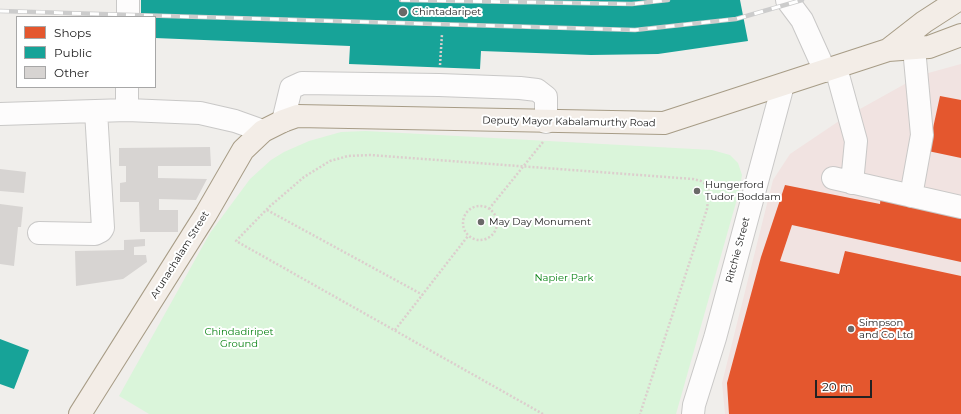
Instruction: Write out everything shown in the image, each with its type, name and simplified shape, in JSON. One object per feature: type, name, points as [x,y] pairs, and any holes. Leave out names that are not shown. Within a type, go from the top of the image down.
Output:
[{"type":"main road","points":[[888,50],[912,15],[932,0]]},
{"type":"main road","name":"Deputy Mayor Kabalamurthy Road","points":[[290,118],[664,123],[888,50],[924,22],[958,0]]},
{"type":"main road","points":[[888,50],[929,47],[961,35]]},
{"type":"main road","name":"Arunachalam Street","points":[[80,414],[206,214],[243,150],[263,131],[290,118]]},
{"type":"street","points":[[128,0],[128,16]]},
{"type":"street","points":[[787,0],[802,20],[831,69],[856,141],[843,181],[961,207]]},
{"type":"street","points":[[911,196],[922,135],[914,48]]},
{"type":"street","points":[[290,118],[291,88],[302,83],[520,88],[537,90],[546,97],[546,122]]},
{"type":"street","name":"Ritchie Street","points":[[694,414],[694,405],[714,338],[783,85]]},
{"type":"street","points":[[127,88],[127,110]]},
{"type":"street","points":[[0,114],[127,110],[200,113],[235,121],[263,131]]},
{"type":"street","points":[[40,233],[95,234],[103,228],[96,111]]},
{"type":"path","points":[[489,209],[545,140],[546,122]]},
{"type":"path","points":[[543,414],[236,240],[266,210],[304,177],[330,161],[348,156],[370,155],[693,179],[701,181],[707,185],[709,191],[707,209],[640,414]]},
{"type":"path","points":[[481,206],[489,209],[495,215],[497,220],[496,230],[493,235],[483,240],[478,240],[468,236],[463,226],[463,219],[466,214],[475,207],[481,206]]},
{"type":"path","points":[[266,210],[422,295]]},
{"type":"path","points":[[395,330],[468,236]]},
{"type":"shaded area","points":[[961,64],[961,414],[725,414],[722,383],[773,180],[790,154],[842,119],[921,75]]},
{"type":"green space","name":"Napier Park","points":[[366,131],[712,150],[730,155],[738,163],[742,175],[739,192],[676,414],[149,414],[119,396],[210,233],[250,179],[271,160],[284,152],[309,141],[341,132]]},
{"type":"building: Shops","points":[[940,96],[961,100],[961,158],[928,151]]},
{"type":"building: Shops","name":"Simpson and Co Ltd","points":[[785,185],[880,204],[881,194],[961,212],[961,262],[792,225],[780,261],[839,274],[845,251],[961,276],[961,414],[729,414],[727,383],[761,257]]},
{"type":"building: Public","points":[[141,0],[740,0],[748,41],[658,54],[591,55],[481,51],[480,69],[349,64],[350,46],[156,38],[156,16],[141,16]]},
{"type":"building: Public","points":[[0,339],[29,350],[14,389],[0,384]]},
{"type":"building: Other","points":[[210,147],[211,166],[158,166],[158,178],[207,179],[196,200],[159,199],[159,210],[178,210],[178,232],[140,232],[139,202],[120,202],[120,183],[126,182],[126,166],[119,166],[119,148]]},
{"type":"building: Other","points":[[0,169],[26,172],[24,193],[0,191]]},
{"type":"building: Other","points":[[0,204],[23,207],[21,227],[18,227],[14,266],[0,264]]},
{"type":"building: Other","points":[[145,239],[145,246],[134,247],[134,255],[146,255],[147,262],[123,279],[76,286],[75,251],[124,250],[124,240]]},
{"type":"railway","points":[[401,0],[632,4],[668,0]]},
{"type":"railway","points":[[0,11],[635,30],[736,19],[802,0]]},
{"type":"place","name":"Chintadaripet","points":[[403,12]]},
{"type":"place","name":"Hungerford Tudor Boddam","points":[[697,191]]},
{"type":"place","name":"May Day Monument","points":[[481,222]]},
{"type":"place","name":"Simpson and Co Ltd","points":[[851,329]]},
{"type":"park label","name":"Chindadiripet Ground","points":[[239,338]]}]
